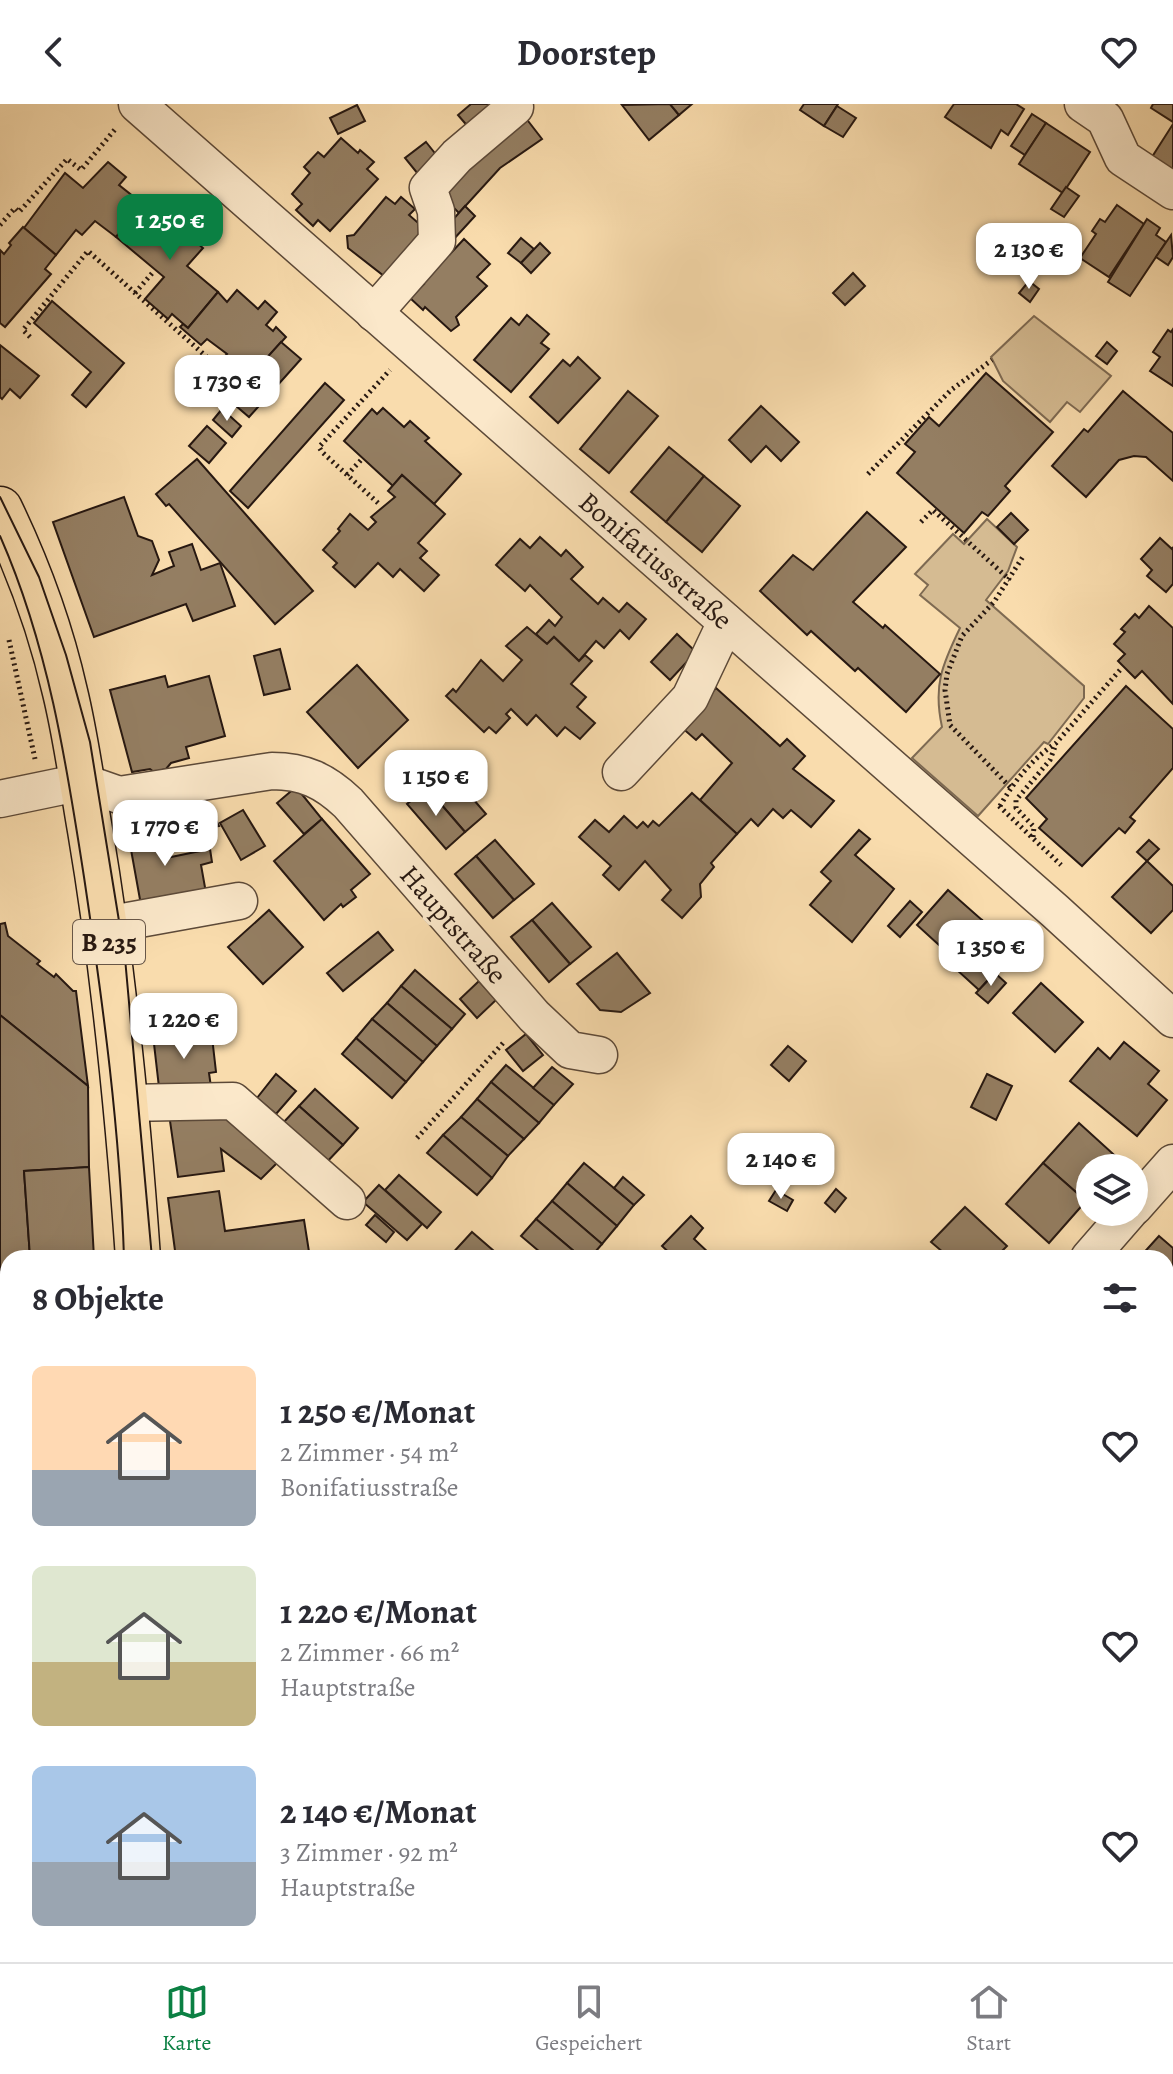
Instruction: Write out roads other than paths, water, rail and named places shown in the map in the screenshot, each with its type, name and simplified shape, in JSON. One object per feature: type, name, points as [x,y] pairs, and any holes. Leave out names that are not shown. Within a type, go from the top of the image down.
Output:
[{"type":"main road","name":"B 235","points":[[0,509],[27,573],[65,693],[62,786],[106,925],[137,1250]]},
{"type":"street","points":[[1083,104],[1105,119],[1123,158],[1173,191]]},
{"type":"street","points":[[374,313],[437,241],[436,211],[428,188],[457,156],[515,107]]},
{"type":"street","name":"Bonifatiusstraße","points":[[127,115],[374,313],[1173,1019]]},
{"type":"street","points":[[621,772],[690,698],[726,622]]},
{"type":"street","name":"Hauptstraße","points":[[62,786],[119,795],[272,771],[294,771],[313,777],[348,803],[534,1016],[570,1050],[599,1055]]},
{"type":"street","points":[[0,799],[62,786]]},
{"type":"street","points":[[106,925],[239,901]]},
{"type":"street","points":[[125,1103],[233,1101],[347,1201]]},
{"type":"street","points":[[1148,1191],[1173,1163]]},
{"type":"street","points":[[1096,1250],[1117,1226]]},
{"type":"tram line","points":[[0,497],[39,577],[66,655],[90,742],[125,958],[151,1250]]},
{"type":"tram line","points":[[0,536],[17,577],[43,661],[70,790],[110,1067],[124,1250]]}]
